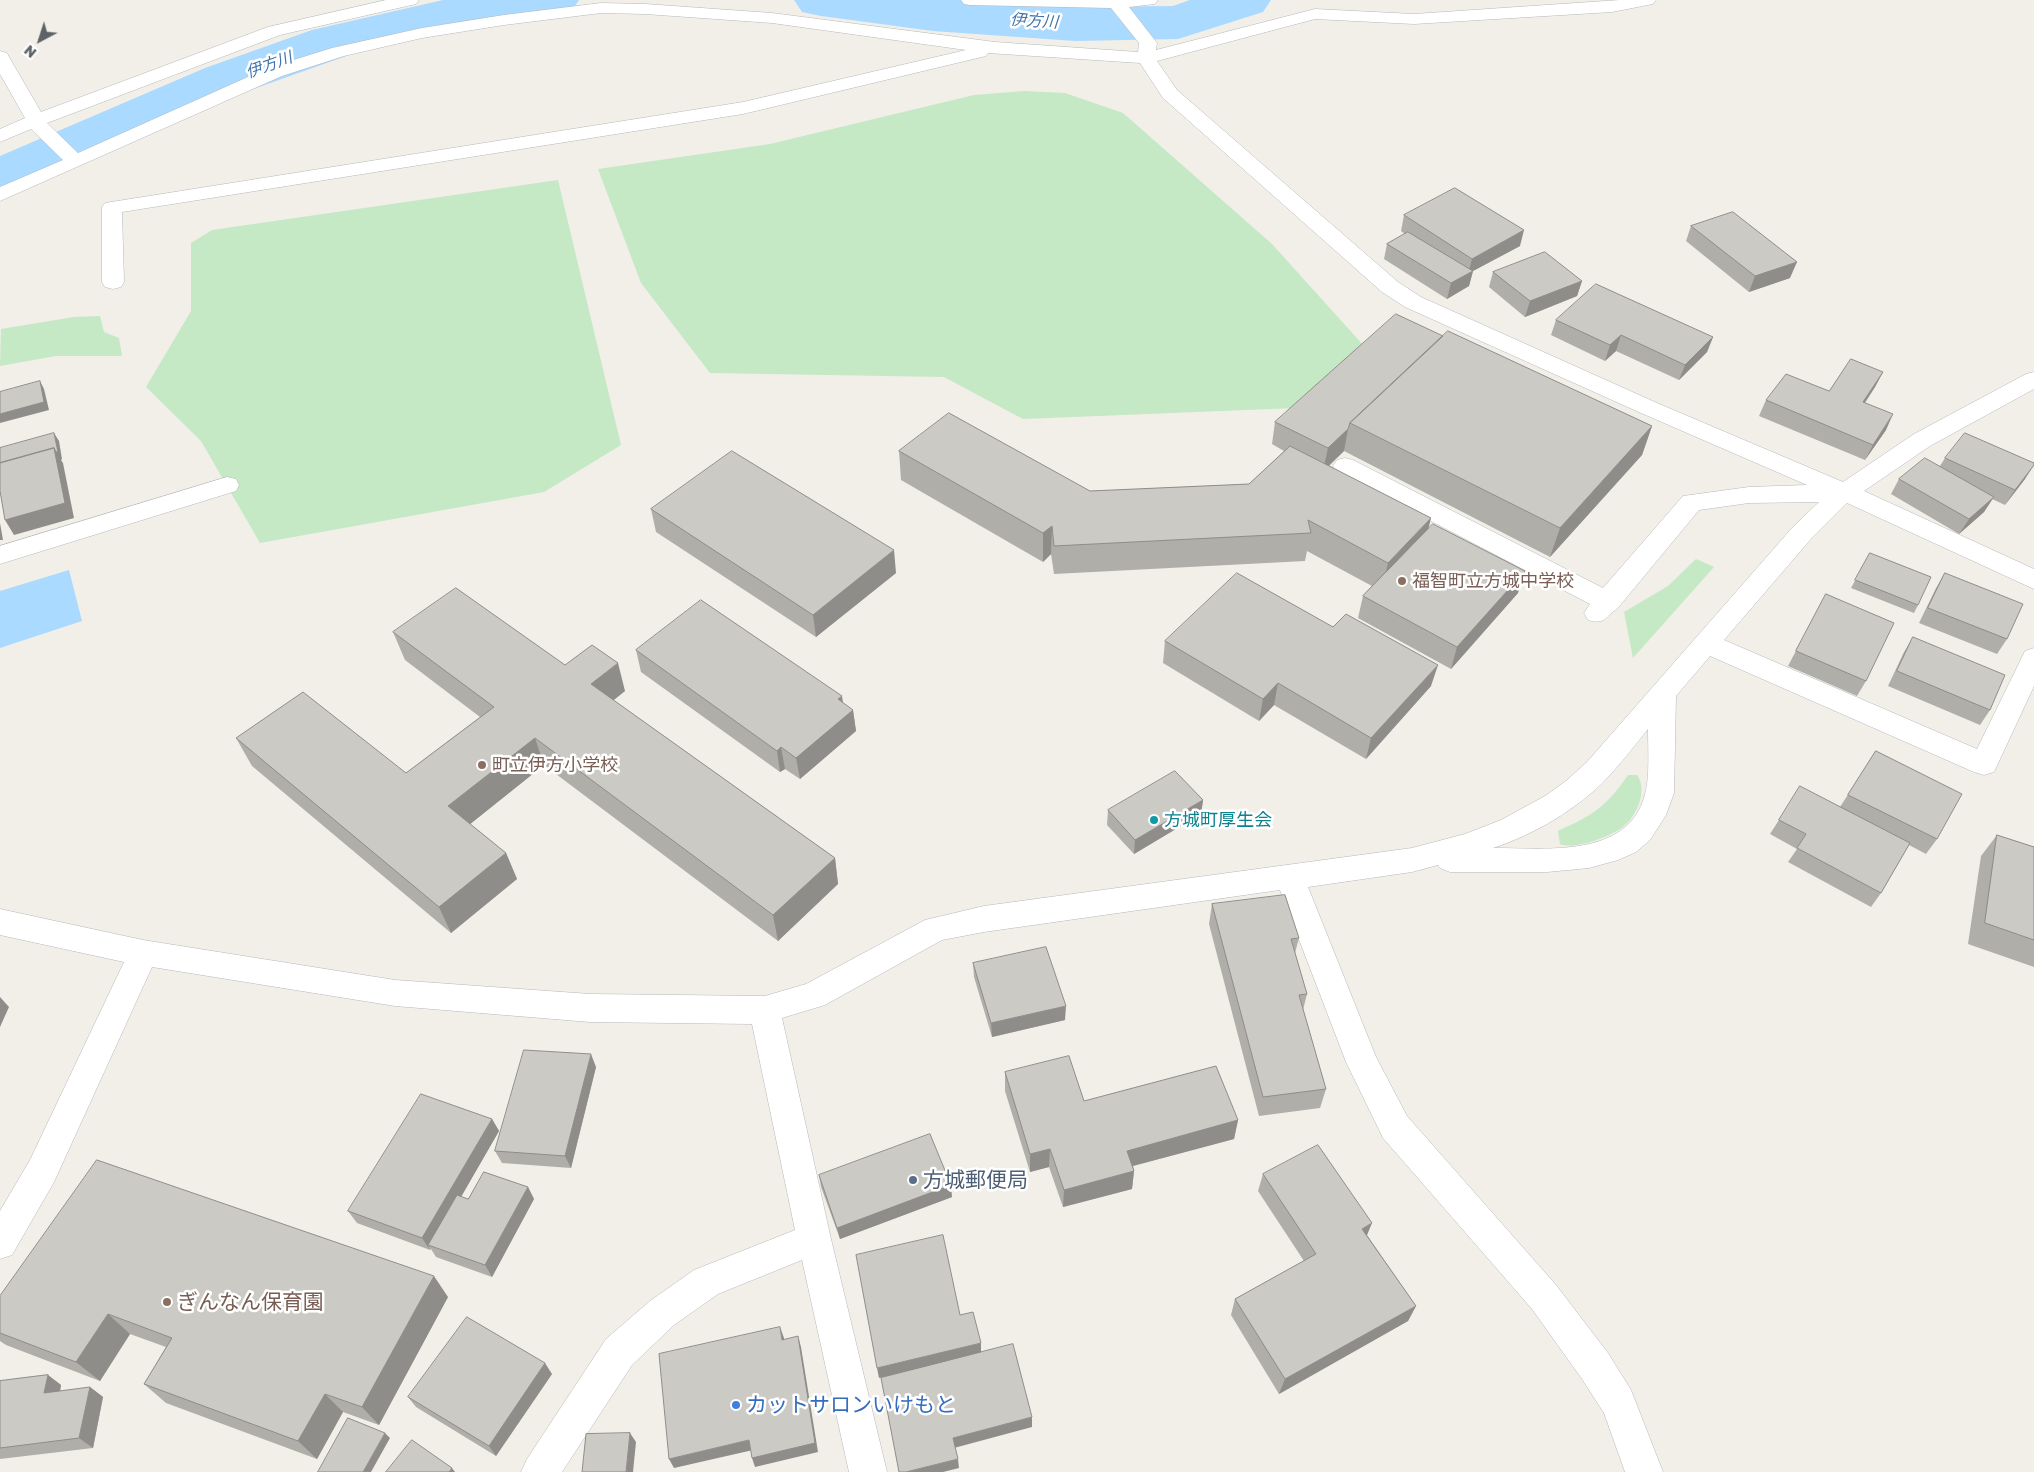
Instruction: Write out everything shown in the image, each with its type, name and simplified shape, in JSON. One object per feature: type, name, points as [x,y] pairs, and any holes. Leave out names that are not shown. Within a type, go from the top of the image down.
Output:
[{"type":"street","points":[[0,136],[39,125],[274,31],[410,0]]},
{"type":"street","points":[[970,0],[1117,5],[1149,0]]},
{"type":"street","points":[[0,195],[73,157],[274,72],[293,66],[339,52],[412,35],[601,8],[685,11],[772,18],[995,48],[1147,50],[1315,14],[1414,19],[1612,7],[1647,0]]},
{"type":"street","points":[[1117,5],[1147,50],[1170,94],[1390,287],[1413,302],[1534,358],[1886,510],[2034,580]]},
{"type":"street","points":[[112,282],[112,207],[743,108],[995,48]]},
{"type":"street","points":[[0,57],[39,125],[73,157]]},
{"type":"street","points":[[0,922],[143,953],[395,993],[590,1008],[765,1010],[814,995],[936,929],[994,918],[1170,892],[1412,860],[1460,848],[1495,836],[1537,816],[1559,802],[1597,770],[1801,534],[1843,493],[1922,440],[2034,379]]},
{"type":"street","points":[[1345,466],[1603,607],[1692,502],[1749,494],[1843,493]]},
{"type":"street","points":[[0,555],[227,485]]},
{"type":"street","points":[[1707,644],[1984,764],[2034,658]]},
{"type":"street","points":[[1412,860],[1565,860],[1587,858],[1606,853],[1623,845],[1637,835],[1648,822],[1656,808],[1660,793],[1663,694]]},
{"type":"street","points":[[1289,877],[1362,1062],[1395,1127],[1544,1297],[1595,1366],[1618,1403],[1644,1472]]},
{"type":"street","points":[[0,1243],[42,1171],[143,953]]},
{"type":"street","points":[[765,1010],[814,1239],[868,1472]]},
{"type":"street","points":[[540,1472],[619,1352],[662,1313],[706,1282],[814,1239]]},
{"type":"green space","points":[[1024,91],[1065,93],[1123,113],[1272,244],[1364,346],[1296,408],[1023,419],[944,377],[710,373],[641,283],[598,169],[770,144],[974,95]]},
{"type":"green space","points":[[558,180],[621,445],[544,492],[260,543],[201,441],[146,387],[191,311],[191,243],[212,230]]},
{"type":"green space","points":[[100,316],[104,332],[119,338],[122,356],[56,356],[0,366],[1,329],[74,317]]},
{"type":"green space","points":[[1696,559],[1714,567],[1633,658],[1624,612],[1668,586]]},
{"type":"green space","points":[[1628,775],[1637,775],[1640,781],[1641,795],[1636,810],[1628,822],[1617,831],[1583,844],[1560,844],[1558,831],[1598,809],[1613,795]]},
{"type":"water","points":[[69,570],[82,621],[0,648],[0,591]]},
{"type":"building","points":[[1455,188],[1524,230],[1472,259],[1404,215]]},
{"type":"building","points":[[1733,212],[1797,262],[1755,276],[1691,226]]},
{"type":"building","points":[[1408,232],[1473,271],[1451,283],[1387,244]]},
{"type":"building","points":[[1545,252],[1582,281],[1530,301],[1493,272]]},
{"type":"building","points":[[1596,284],[1713,337],[1685,365],[1621,335],[1610,345],[1556,320]]},
{"type":"building","points":[[1396,314],[1443,336],[1350,423],[1348,429],[1328,448],[1275,422]]},
{"type":"building","points":[[1448,331],[1652,426],[1560,528],[1350,423]]},
{"type":"building","points":[[1851,359],[1883,372],[1863,402],[1893,414],[1873,445],[1766,400],[1786,374],[1829,391]]},
{"type":"building","points":[[40,381],[44,402],[0,414],[0,392]]},
{"type":"building","points":[[949,413],[1090,491],[1249,484],[1290,446],[1431,518],[1388,563],[1308,520],[1311,533],[1054,546],[1052,526],[1043,533],[899,451]]},
{"type":"building","points":[[54,433],[58,452],[54,448],[0,463],[0,448]]},
{"type":"building","points":[[1965,433],[2034,463],[2034,465],[2015,490],[1945,458]]},
{"type":"building","points":[[54,448],[65,503],[5,520],[0,491],[0,463]]},
{"type":"building","points":[[732,451],[894,550],[813,615],[651,509]]},
{"type":"building","points":[[1925,458],[1994,497],[1969,519],[1899,479]]},
{"type":"building","points":[[1433,524],[1525,571],[1457,647],[1363,596]]},
{"type":"building","points":[[1870,553],[1931,577],[1918,605],[1855,580]]},
{"type":"building","points":[[1237,573],[1333,627],[1346,614],[1438,665],[1371,738],[1278,683],[1263,699],[1165,641]]},
{"type":"building","points":[[1945,573],[2023,604],[2007,639],[1928,608]]},
{"type":"building","points":[[456,588],[565,665],[592,645],[618,663],[591,684],[835,858],[773,915],[535,738],[448,806],[506,853],[439,907],[236,738],[303,692],[406,773],[494,707],[393,632]]},
{"type":"building","points":[[1826,594],[1894,623],[1866,681],[1796,651]]},
{"type":"building","points":[[701,600],[842,696],[838,699],[853,710],[796,758],[781,747],[777,751],[636,650]]},
{"type":"building","points":[[1913,637],[2005,675],[1990,710],[1897,671]]},
{"type":"building","points":[[1876,751],[1962,794],[1937,839],[1848,795]]},
{"type":"building","points":[[1175,771],[1203,800],[1135,840],[1108,810]]},
{"type":"building","points":[[1800,786],[1910,843],[1881,893],[1797,848],[1806,834],[1779,820]]},
{"type":"building","points":[[1997,835],[2034,847],[2034,940],[1985,923]]},
{"type":"building","points":[[1285,895],[1299,938],[1291,939],[1307,994],[1299,995],[1326,1089],[1263,1097],[1212,904]]},
{"type":"building","points":[[1046,947],[1066,1006],[991,1023],[973,963]]},
{"type":"building","points":[[524,1050],[591,1054],[565,1156],[495,1151]]},
{"type":"building","points":[[1069,1056],[1084,1101],[1216,1066],[1238,1120],[1127,1151],[1134,1171],[1064,1190],[1050,1149],[1030,1154],[1005,1072]]},
{"type":"building","points":[[421,1094],[492,1119],[422,1238],[348,1211]]},
{"type":"building","points":[[930,1134],[951,1185],[837,1228],[819,1175]]},
{"type":"building","points":[[1318,1145],[1372,1223],[1362,1229],[1416,1306],[1285,1379],[1235,1299],[1316,1254],[1263,1174]]},
{"type":"building","points":[[97,1160],[434,1276],[362,1407],[325,1394],[298,1441],[144,1384],[172,1338],[108,1314],[76,1362],[0,1333],[0,1296]]},
{"type":"building","points":[[484,1172],[528,1187],[485,1265],[428,1245],[457,1195],[468,1199]]},
{"type":"building","points":[[943,1235],[960,1315],[973,1312],[981,1343],[877,1368],[856,1255]]},
{"type":"building","points":[[467,1317],[545,1363],[489,1446],[408,1397]]},
{"type":"building","points":[[780,1327],[782,1340],[798,1336],[815,1443],[752,1458],[749,1440],[669,1459],[659,1354]]},
{"type":"building","points":[[1013,1344],[1032,1417],[953,1438],[958,1459],[906,1472],[899,1472],[881,1378]]},
{"type":"building","points":[[48,1375],[44,1393],[90,1387],[79,1438],[0,1448],[0,1381]]},
{"type":"building","points":[[348,1418],[385,1433],[363,1472],[318,1472]]},
{"type":"building","points":[[630,1433],[626,1472],[582,1472],[586,1434]]},
{"type":"building","points":[[412,1440],[452,1468],[449,1472],[386,1472]]},
{"type":"waterway","name":"伊方川","points":[[0,178],[225,80],[332,42],[418,21],[514,4],[552,0]]},
{"type":"waterway","name":"伊方川","points":[[821,0],[933,14],[1075,24],[1178,22],[1244,0]]},
{"type":"place","name":"福智町立方城中学校","points":[[1402,581]]},
{"type":"place","name":"町立伊方小学校","points":[[482,765]]},
{"type":"place","name":"方城町厚生会","points":[[1154,820]]},
{"type":"place","name":"方城郵便局","points":[[913,1180]]},
{"type":"place","name":"ぎんなん保育園","points":[[167,1302]]},
{"type":"place","name":"カットサロンいけもと","points":[[736,1405]]}]
